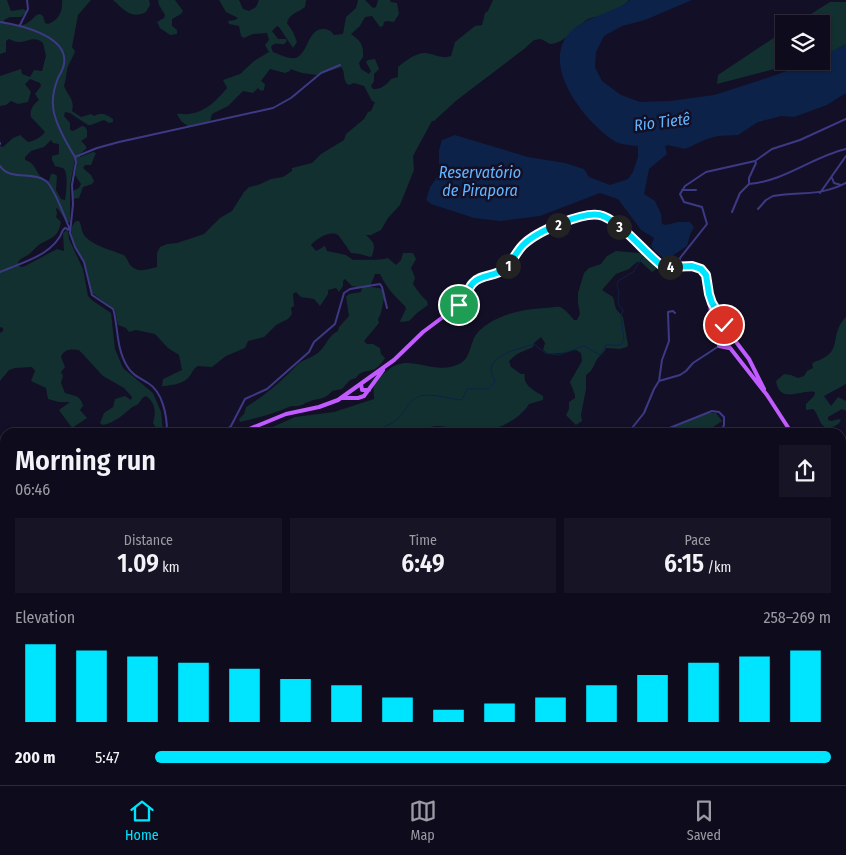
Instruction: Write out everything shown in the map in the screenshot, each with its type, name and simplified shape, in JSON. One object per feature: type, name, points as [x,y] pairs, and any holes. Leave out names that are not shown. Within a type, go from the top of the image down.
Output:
[{"type":"main road","points":[[252,428],[286,414],[319,407],[341,398],[384,368],[408,348],[422,332],[459,305],[475,281],[498,273],[506,268],[517,251],[528,240],[574,219],[596,214],[614,222],[661,265],[668,267],[692,266],[701,269],[706,275],[711,314],[716,330],[767,395],[788,428]]},
{"type":"main road","points":[[709,294],[726,325],[753,364],[767,395]]},
{"type":"main road","points":[[716,330],[716,319],[719,318],[722,324],[726,325]]},
{"type":"main road","points":[[721,338],[718,346],[729,348]]},
{"type":"main road","points":[[733,353],[737,354],[741,359],[745,358],[740,346]]},
{"type":"main road","points":[[341,398],[362,397],[384,368]]},
{"type":"main road","points":[[360,384],[362,390],[369,390]]},
{"type":"street","points":[[21,25],[28,9],[27,0]]},
{"type":"street","points":[[0,22],[21,25],[51,39],[58,44],[64,56],[64,66],[56,84],[52,106],[60,129],[76,162],[72,185],[73,204],[70,230]]},
{"type":"street","points":[[75,157],[118,142],[273,108],[291,98],[321,73],[340,65]]},
{"type":"street","points":[[679,266],[680,258],[707,224],[702,207],[686,203],[682,200],[680,194],[690,182],[706,172],[755,161],[772,149],[800,140],[846,119]]},
{"type":"street","points":[[749,184],[778,177],[846,149]]},
{"type":"street","points":[[820,193],[846,156]]},
{"type":"street","points":[[732,212],[740,192],[749,184],[755,161]]},
{"type":"street","points":[[0,166],[7,173],[34,176],[47,182],[70,230],[72,242],[84,262],[92,295],[114,312],[122,355],[128,368],[136,376],[150,384],[160,396],[166,428]]},
{"type":"street","points":[[832,178],[836,184],[842,185]]},
{"type":"street","points":[[758,209],[766,200],[773,196],[820,193],[846,183]]},
{"type":"street","points":[[682,190],[696,190]]},
{"type":"street","points":[[0,272],[46,252],[53,246],[63,230],[66,228],[70,230]]},
{"type":"street","points":[[229,428],[245,399],[263,391],[280,379],[309,352],[314,342],[331,329],[336,320],[342,296],[347,291],[380,284],[387,308]]},
{"type":"street","points":[[660,381],[662,360],[669,341],[668,312],[673,311],[676,313]]},
{"type":"street","points":[[633,428],[644,413],[654,388],[660,381],[680,375],[693,363],[718,346]]},
{"type":"street","points":[[670,428],[712,411],[719,412],[724,418],[723,428]]},
{"type":"green space","points":[[0,0],[7,0],[11,11],[24,9],[26,12],[21,17],[10,17],[4,20],[5,23],[24,25],[40,14],[43,16],[45,23],[52,22],[60,15],[62,0],[91,0],[78,15],[72,47],[75,51],[68,67],[64,86],[72,101],[72,111],[81,117],[91,114],[94,116],[104,114],[113,119],[113,122],[109,123],[104,120],[88,125],[70,113],[65,112],[64,116],[70,123],[70,130],[73,131],[82,126],[87,130],[87,137],[81,141],[86,146],[86,149],[80,154],[80,157],[93,152],[96,153],[91,165],[85,165],[83,168],[91,175],[94,181],[92,184],[83,187],[79,198],[72,199],[73,191],[79,188],[81,184],[75,175],[77,161],[75,159],[70,185],[70,222],[67,223],[56,208],[56,217],[61,222],[56,234],[18,262],[19,266],[22,267],[57,249],[64,251],[63,233],[68,229],[69,239],[83,269],[88,296],[111,313],[115,349],[123,368],[153,393],[161,412],[163,428],[156,428],[153,423],[155,416],[154,408],[152,402],[146,396],[115,421],[103,425],[100,423],[104,413],[113,407],[115,399],[125,396],[131,400],[132,397],[124,388],[103,376],[79,350],[68,350],[61,357],[65,367],[61,372],[63,376],[61,383],[65,393],[81,400],[83,406],[80,410],[87,418],[72,428],[59,410],[70,402],[48,399],[46,388],[31,381],[35,371],[32,367],[9,370],[0,381],[0,333],[3,331],[3,328],[0,327],[0,146],[3,147],[13,138],[20,135],[28,142],[35,140],[45,132],[31,117],[32,107],[39,100],[35,94],[41,86],[40,83],[30,79],[25,84],[31,92],[28,102],[18,104],[11,101],[6,105],[0,106],[0,76],[21,69],[22,74],[30,77],[34,70],[42,71],[46,56],[43,43],[37,39],[18,42],[9,39],[6,41],[6,52],[0,54]],"holes":[[[51,140],[53,143],[59,144],[59,154],[52,156],[52,160],[55,166],[65,170],[67,183],[65,200],[61,199],[56,190],[57,176],[51,174],[49,181],[44,179],[32,164],[25,160],[25,157],[31,151],[44,147]]]},
{"type":"green space","points":[[113,0],[149,0],[150,5],[146,12],[136,15],[120,7]]},
{"type":"green space","points":[[158,0],[175,0],[183,11],[172,19],[172,26],[177,30],[177,34],[170,35],[160,28],[157,22],[164,18],[165,15]]},
{"type":"green space","points":[[219,0],[239,0],[243,9],[249,11],[256,7],[259,0],[306,0],[305,7],[292,15],[287,23],[297,42],[293,48],[279,27],[277,26],[272,31],[278,39],[286,39],[287,41],[284,44],[273,45],[271,47],[273,52],[293,58],[300,56],[311,36],[319,30],[328,30],[334,35],[343,34],[346,17],[356,8],[358,0],[365,0],[373,8],[376,7],[378,0],[390,0],[397,3],[399,14],[394,22],[384,22],[383,26],[380,27],[372,16],[365,17],[360,26],[351,34],[359,41],[363,50],[363,57],[359,63],[361,69],[369,74],[371,71],[366,62],[375,59],[379,69],[374,74],[374,81],[371,86],[373,89],[378,89],[391,79],[398,77],[398,67],[409,58],[423,53],[444,57],[451,56],[455,42],[475,26],[482,25],[485,13],[488,11],[493,0],[629,0],[615,13],[588,19],[560,42],[550,44],[541,39],[534,40],[432,121],[413,156],[414,170],[400,205],[388,218],[381,230],[371,235],[366,235],[374,244],[372,256],[351,253],[339,236],[335,234],[323,236],[311,245],[316,251],[325,246],[327,251],[346,255],[353,260],[388,258],[396,265],[401,260],[403,253],[413,253],[416,259],[411,268],[415,278],[413,284],[427,301],[428,305],[409,321],[401,322],[406,309],[405,306],[391,292],[380,274],[375,274],[370,287],[383,290],[384,299],[378,319],[379,323],[364,341],[367,344],[373,344],[380,348],[381,354],[385,358],[381,364],[374,369],[361,373],[356,378],[350,380],[342,389],[332,391],[324,397],[300,406],[291,406],[271,414],[240,422],[239,419],[244,414],[246,407],[273,388],[299,363],[320,351],[349,316],[346,297],[349,294],[361,292],[362,288],[352,286],[345,279],[339,292],[336,288],[328,290],[328,294],[320,306],[314,299],[301,297],[296,292],[293,294],[294,306],[291,308],[292,314],[288,319],[276,325],[264,337],[248,341],[245,348],[226,356],[212,367],[198,366],[182,382],[162,386],[163,379],[182,370],[179,355],[168,348],[155,334],[136,330],[129,332],[126,328],[118,325],[115,310],[92,293],[85,265],[74,243],[71,231],[76,221],[79,221],[87,239],[124,255],[133,268],[143,270],[157,267],[157,253],[160,247],[204,234],[220,218],[232,211],[249,187],[283,177],[292,171],[292,168],[312,163],[321,154],[344,140],[346,134],[371,111],[375,102],[372,101],[364,86],[354,83],[347,84],[341,67],[317,75],[290,69],[290,71],[285,73],[270,69],[261,81],[265,84],[264,90],[261,91],[258,88],[253,93],[243,91],[228,106],[212,114],[210,122],[189,127],[181,121],[177,114],[195,113],[206,108],[227,88],[223,80],[240,74],[254,61],[269,52],[265,45],[269,40],[267,33],[253,34],[244,38],[241,36],[239,26],[229,24],[228,21],[238,18],[226,12]]},
{"type":"green space","points":[[830,2],[846,2],[846,44],[830,53],[830,15],[809,15]]},
{"type":"green space","points":[[775,37],[775,69],[717,84],[718,75]]},
{"type":"green space","points":[[616,251],[639,253],[658,268],[652,272],[641,262],[637,262],[629,269],[616,274],[602,290],[613,297],[616,309],[623,317],[628,345],[620,349],[606,348],[586,375],[586,389],[581,415],[582,421],[576,425],[566,415],[569,409],[569,402],[575,398],[570,382],[582,361],[581,353],[576,350],[548,354],[543,350],[545,343],[541,337],[534,343],[533,347],[517,354],[509,361],[511,367],[521,374],[525,374],[527,384],[543,396],[543,400],[529,404],[516,418],[499,427],[270,428],[295,417],[334,412],[374,399],[375,379],[395,365],[412,363],[439,368],[459,364],[466,358],[478,332],[500,317],[527,310],[558,307],[565,310],[574,320],[577,320],[580,314],[578,293],[584,273],[589,268],[601,264],[607,256]]},
{"type":"green space","points":[[846,317],[846,384],[824,396],[831,406],[838,397],[846,401],[846,411],[842,409],[828,417],[828,420],[831,421],[841,420],[836,425],[828,428],[822,425],[813,409],[806,410],[806,404],[814,396],[815,392],[786,394],[778,388],[776,381],[784,374],[798,378],[804,376],[807,371],[813,368],[812,364],[814,362],[830,353],[840,324]]},
{"type":"green space","points":[[709,413],[716,413],[722,421],[712,428],[670,428]]},
{"type":"water","name":"Reservatório de Pirapora","points":[[630,0],[692,0],[645,20],[622,26],[604,36],[596,52],[595,67],[602,81],[621,95],[640,102],[670,101],[714,95],[789,70],[830,70],[830,52],[846,44],[846,93],[827,105],[794,117],[781,116],[758,122],[738,135],[718,136],[685,149],[665,146],[667,154],[649,169],[644,194],[655,201],[661,214],[662,224],[690,222],[694,227],[687,246],[669,258],[664,259],[654,250],[651,246],[654,238],[641,230],[618,199],[600,193],[540,216],[500,221],[474,218],[431,204],[426,200],[430,187],[439,175],[439,150],[442,140],[455,135],[528,157],[565,163],[584,169],[589,177],[610,185],[628,179],[633,172],[638,157],[638,146],[616,142],[593,123],[572,95],[564,80],[560,65],[561,50],[567,36],[573,29]]},
{"type":"waterway","points":[[381,428],[395,421],[412,401],[420,396],[431,395],[462,400],[467,389],[488,389],[495,382],[491,371],[492,365],[501,356],[515,350],[534,344],[545,353],[559,355],[584,346],[600,355],[606,345],[620,345],[624,341],[621,316],[623,310],[618,303],[618,281],[633,272],[644,255]]},
{"type":"route","points":[[459,305],[475,281],[498,273],[506,268],[517,251],[528,240],[566,222],[596,214],[614,222],[664,267],[696,266],[701,269],[708,281],[712,303],[726,325],[724,325]]},
{"type":"water label","name":"Rio Tietê","points":[[662,122]]}]
